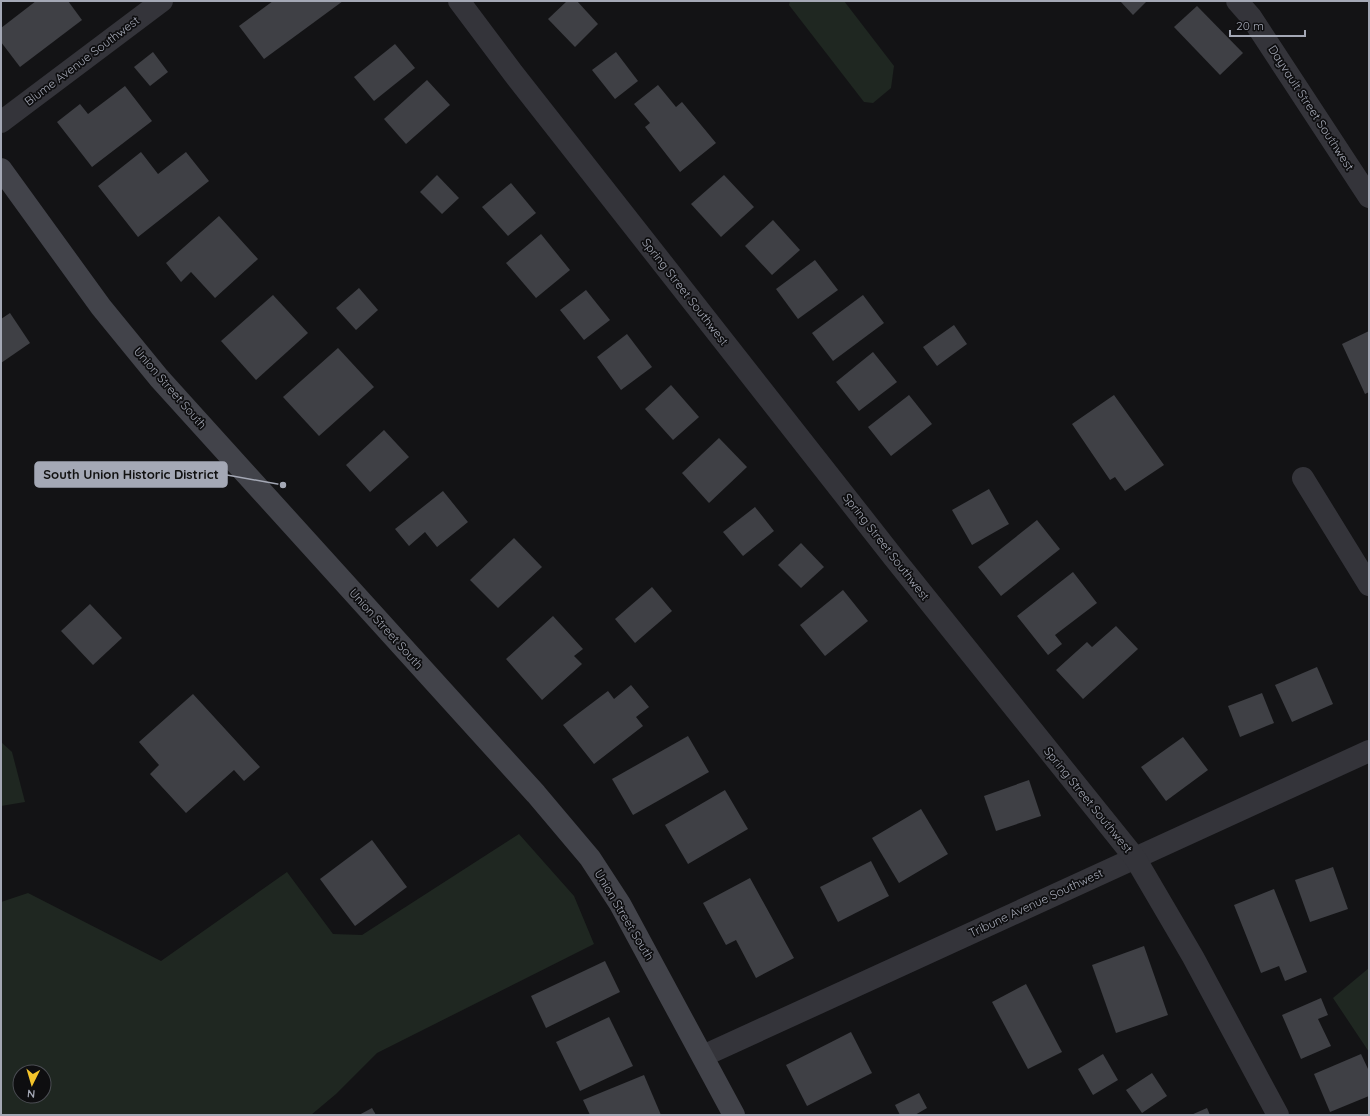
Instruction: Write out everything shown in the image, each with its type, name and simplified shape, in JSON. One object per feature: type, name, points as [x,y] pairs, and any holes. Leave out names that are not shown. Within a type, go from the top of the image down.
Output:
[{"type":"main road","name":"Union Street South","points":[[1,169],[101,307],[159,378],[536,794],[590,858],[620,904],[734,1115]]},
{"type":"street","name":"Blume Avenue Southwest","points":[[1,122],[162,1]]},
{"type":"street","name":"Spring Street Southwest","points":[[459,1],[513,73],[894,558],[1135,858],[1193,957],[1278,1115]]},
{"type":"street","name":"Dayvault Street Southwest","points":[[1237,1],[1251,17],[1369,197]]},
{"type":"street","points":[[1303,478],[1369,584]]},
{"type":"street","name":"Tribune Avenue Southwest","points":[[703,1056],[1369,751]]},
{"type":"shaded area","points":[[790,1],[844,1],[894,66],[891,88],[873,103],[864,102],[789,5]]},
{"type":"shaded area","points":[[1,742],[12,752],[25,802],[1,806]]},
{"type":"shaded area","points":[[519,834],[574,896],[594,944],[377,1053],[336,1094],[311,1115],[1,1115],[1,902],[28,893],[161,961],[287,872],[333,934],[362,935]]},
{"type":"shaded area","points":[[1369,968],[1369,1052],[1333,998]]},
{"type":"building","points":[[36,1],[68,1],[82,20],[20,67],[1,42],[1,28]]},
{"type":"building","points":[[273,1],[343,1],[264,59],[239,26]]},
{"type":"building","points":[[567,1],[577,1],[598,24],[575,47],[548,19]]},
{"type":"building","points":[[1120,1],[1147,1],[1133,15]]},
{"type":"building","points":[[1197,6],[1243,53],[1220,75],[1174,27]]},
{"type":"building","points":[[395,44],[415,68],[374,101],[354,77]]},
{"type":"building","points":[[153,52],[168,72],[150,86],[134,67]]},
{"type":"building","points":[[616,52],[638,81],[615,99],[592,70]]},
{"type":"building","points":[[427,80],[450,105],[406,144],[384,119]]},
{"type":"building","points":[[658,85],[676,107],[682,102],[716,143],[680,172],[645,127],[650,123],[634,104]]},
{"type":"building","points":[[125,86],[152,121],[92,167],[57,122],[80,104],[88,114]]},
{"type":"building","points":[[141,152],[158,174],[186,152],[209,181],[138,237],[98,186]]},
{"type":"building","points":[[437,175],[459,198],[442,214],[420,192]]},
{"type":"building","points":[[724,175],[754,207],[721,237],[691,204]]},
{"type":"building","points":[[511,183],[536,213],[508,236],[482,207]]},
{"type":"building","points":[[219,216],[258,259],[215,298],[191,272],[181,282],[166,263]]},
{"type":"building","points":[[773,220],[800,250],[772,275],[745,246]]},
{"type":"building","points":[[541,234],[570,270],[536,298],[506,263]]},
{"type":"building","points":[[815,260],[838,290],[798,319],[776,289]]},
{"type":"building","points":[[359,288],[378,310],[356,330],[336,308]]},
{"type":"building","points":[[586,290],[610,320],[584,340],[560,310]]},
{"type":"building","points":[[273,295],[308,333],[256,380],[221,341]]},
{"type":"building","points":[[863,295],[884,323],[833,361],[812,333]]},
{"type":"building","points":[[10,313],[30,343],[1,363],[1,319]]},
{"type":"building","points":[[954,325],[967,344],[937,366],[923,347]]},
{"type":"building","points":[[1369,331],[1369,392],[1365,394],[1342,344]]},
{"type":"building","points":[[627,334],[652,367],[621,390],[597,357]]},
{"type":"building","points":[[338,348],[374,387],[319,436],[283,397]]},
{"type":"building","points":[[873,352],[897,382],[859,411],[836,382]]},
{"type":"building","points":[[671,385],[699,417],[673,440],[645,409]]},
{"type":"building","points":[[909,395],[932,424],[891,456],[868,427]]},
{"type":"building","points":[[1114,395],[1164,465],[1125,491],[1115,477],[1110,480],[1072,424]]},
{"type":"building","points":[[384,430],[409,457],[370,492],[346,465]]},
{"type":"building","points":[[719,438],[747,467],[709,503],[682,473]]},
{"type":"building","points":[[989,489],[1009,524],[972,545],[952,510]]},
{"type":"building","points":[[443,491],[468,522],[437,547],[425,532],[409,546],[395,529]]},
{"type":"building","points":[[755,507],[774,531],[743,556],[723,532]]},
{"type":"building","points":[[1037,520],[1060,549],[1001,596],[978,567]]},
{"type":"building","points":[[514,538],[542,567],[498,608],[470,580]]},
{"type":"building","points":[[801,543],[824,567],[801,588],[778,565]]},
{"type":"building","points":[[1073,572],[1097,603],[1055,635],[1062,644],[1048,655],[1017,616]]},
{"type":"building","points":[[652,587],[672,611],[635,643],[615,619]]},
{"type":"building","points":[[843,590],[868,621],[825,656],[800,625]]},
{"type":"building","points":[[90,604],[122,638],[93,665],[61,631]]},
{"type":"building","points":[[553,616],[583,649],[574,656],[582,664],[542,700],[506,659]]},
{"type":"building","points":[[1116,626],[1138,649],[1083,699],[1056,670],[1087,642],[1092,647]]},
{"type":"building","points":[[1317,667],[1333,704],[1292,722],[1275,685]]},
{"type":"building","points":[[631,685],[649,707],[636,717],[643,726],[594,764],[563,725],[608,691],[614,699]]},
{"type":"building","points":[[1262,693],[1274,723],[1240,737],[1228,706]]},
{"type":"building","points":[[193,694],[260,767],[244,781],[234,770],[186,813],[150,774],[159,765],[139,742]]},
{"type":"building","points":[[688,736],[709,772],[633,815],[612,779]]},
{"type":"building","points":[[1183,737],[1208,770],[1166,801],[1141,767]]},
{"type":"building","points":[[1029,780],[1041,816],[996,831],[984,796]]},
{"type":"building","points":[[725,790],[748,829],[688,864],[665,825]]},
{"type":"building","points":[[921,809],[948,854],[899,883],[872,838]]},
{"type":"building","points":[[372,840],[407,887],[355,926],[320,879]]},
{"type":"building","points":[[871,861],[889,896],[838,922],[820,887]]},
{"type":"building","points":[[1333,867],[1348,909],[1310,922],[1295,880]]},
{"type":"building","points":[[750,878],[794,958],[756,978],[736,940],[726,945],[703,903]]},
{"type":"building","points":[[1274,889],[1307,972],[1285,981],[1279,966],[1261,973],[1234,905]]},
{"type":"building","points":[[1144,946],[1168,1015],[1116,1033],[1092,965]]},
{"type":"building","points":[[605,961],[620,992],[546,1028],[531,996]]},
{"type":"building","points":[[1026,984],[1062,1052],[1028,1069],[992,1002]]},
{"type":"building","points":[[1321,998],[1328,1015],[1318,1019],[1331,1046],[1301,1059],[1282,1015]]},
{"type":"building","points":[[609,1017],[633,1066],[580,1091],[556,1042]]},
{"type":"building","points":[[851,1032],[872,1073],[807,1106],[786,1065]]},
{"type":"building","points":[[1103,1054],[1118,1080],[1093,1095],[1078,1069]]},
{"type":"building","points":[[1361,1054],[1369,1071],[1369,1096],[1330,1112],[1314,1074]]},
{"type":"building","points":[[1152,1073],[1167,1096],[1142,1113],[1126,1090]]},
{"type":"building","points":[[644,1075],[661,1115],[590,1115],[583,1100]]},
{"type":"building","points":[[919,1093],[927,1108],[915,1115],[900,1115],[895,1105]]},
{"type":"building","points":[[372,1108],[376,1115],[359,1115]]},
{"type":"building","points":[[1207,1108],[1210,1115],[1191,1115]]},
{"type":"place","name":"South Union Historic District","points":[[283,485]]}]
